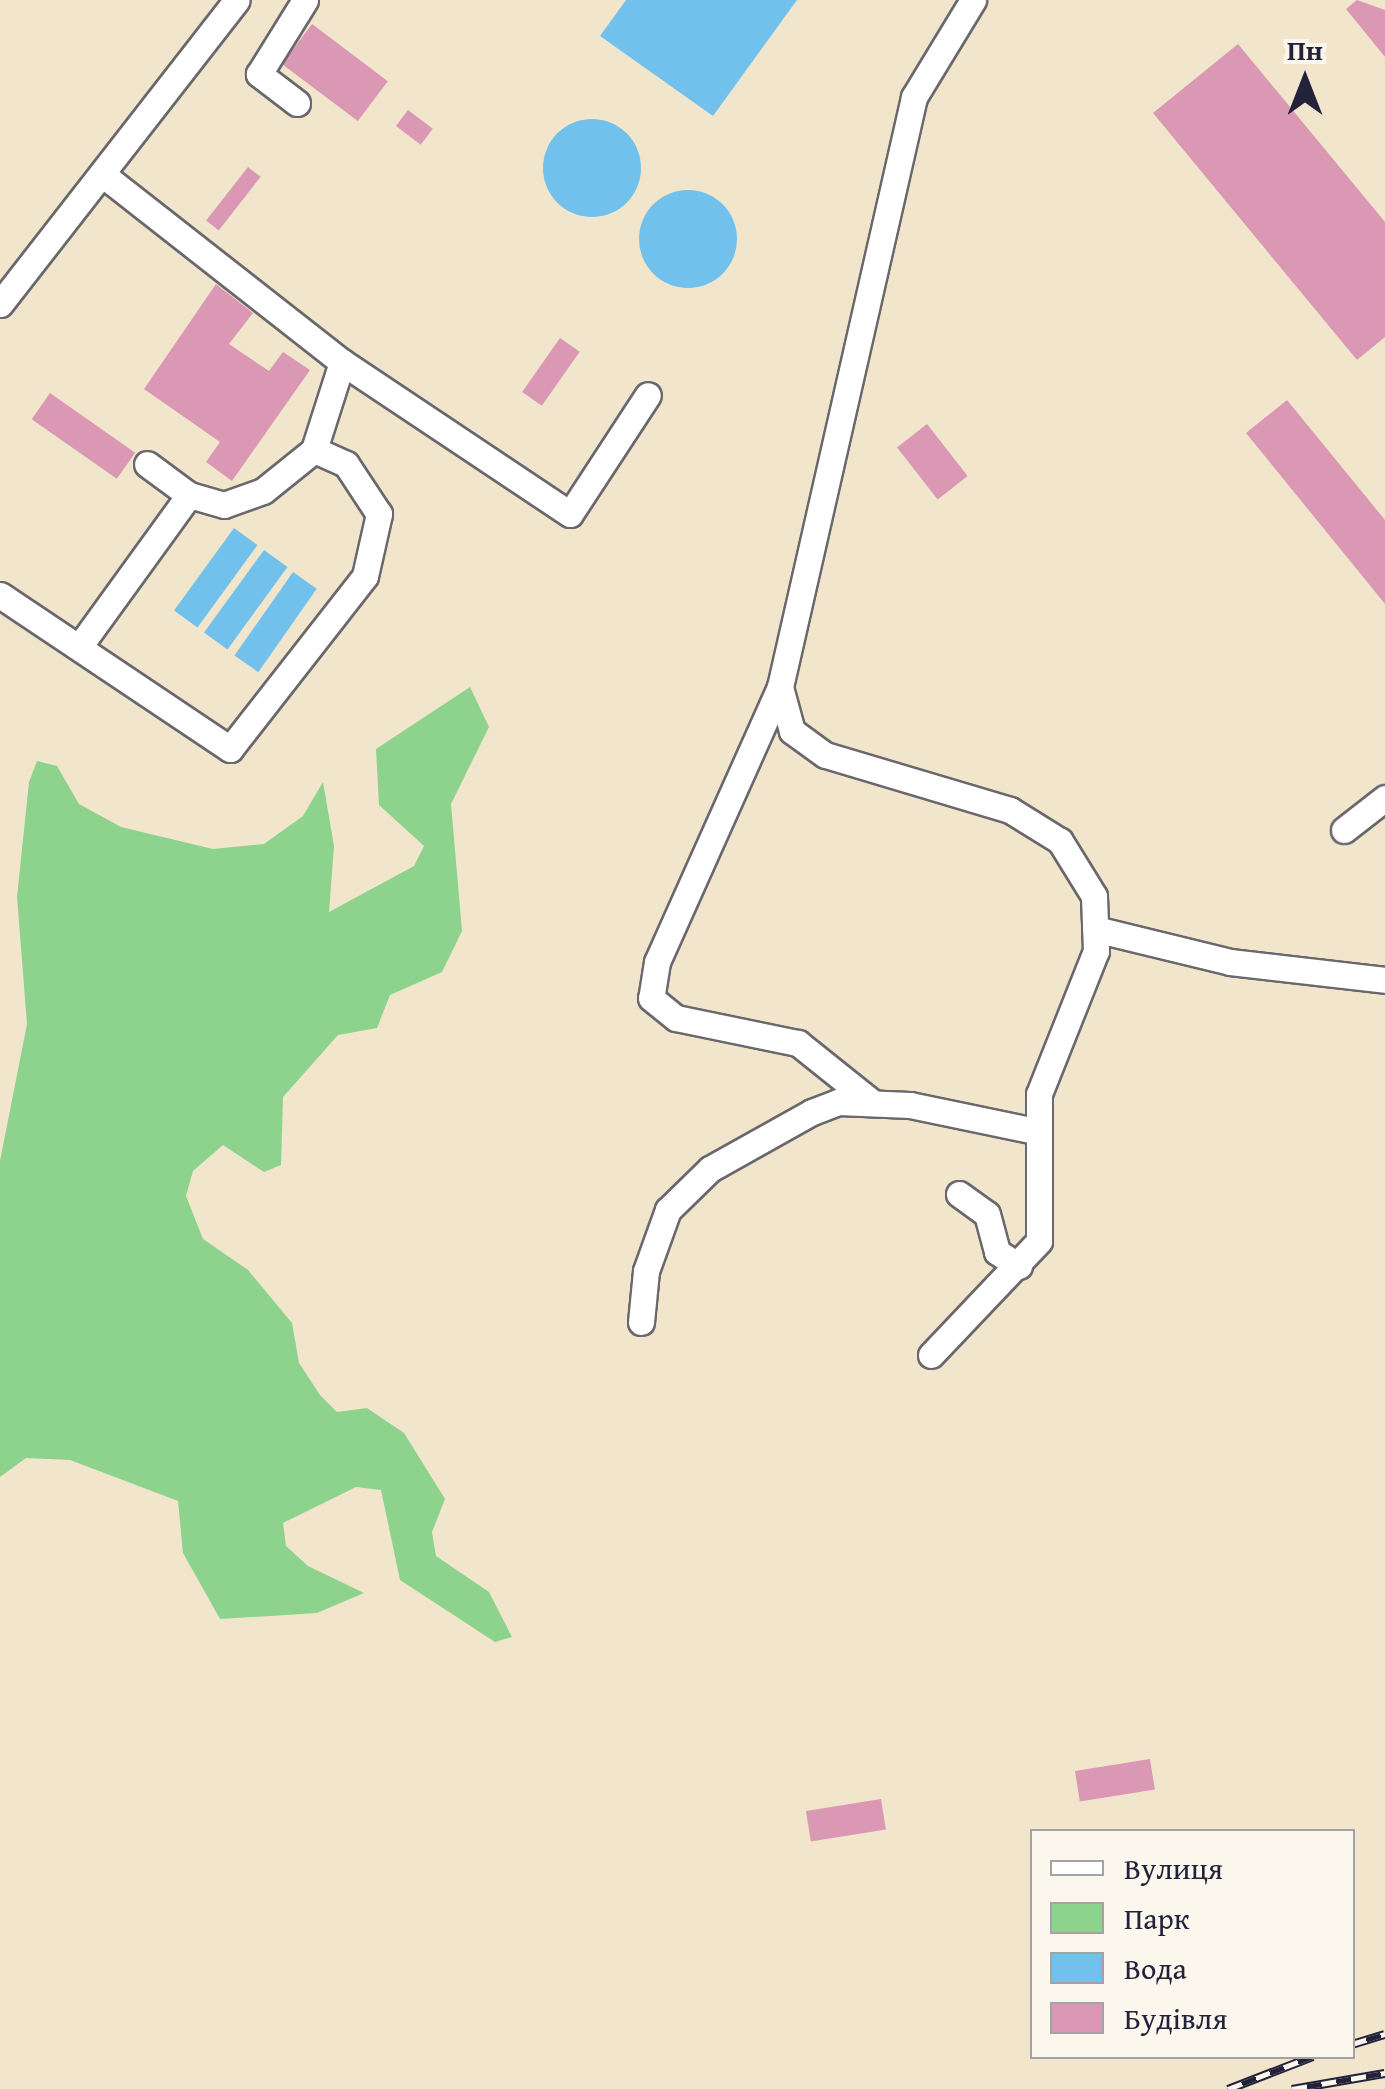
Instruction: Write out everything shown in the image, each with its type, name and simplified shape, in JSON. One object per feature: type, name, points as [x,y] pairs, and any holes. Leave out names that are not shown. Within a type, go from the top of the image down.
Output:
[{"type":"lane","points":[[0,304],[237,0]]},
{"type":"lane","points":[[298,103],[259,74],[304,0]]},
{"type":"lane","points":[[872,1103],[798,1043],[676,1018],[650,998],[657,962],[780,687],[914,97],[973,0]]},
{"type":"lane","points":[[102,174],[342,362],[570,514],[648,394]]},
{"type":"lane","points":[[147,464],[188,496],[243,501],[314,450],[342,362]]},
{"type":"lane","points":[[0,595],[230,750],[365,576],[378,547],[379,514],[366,485],[314,450]]},
{"type":"lane","points":[[79,647],[188,496]]},
{"type":"lane","points":[[780,687],[792,731],[826,756],[1010,810],[1060,841],[1094,896],[1096,951],[1056,1033],[1036,1131],[1040,1242],[931,1355]]},
{"type":"lane","points":[[1344,830],[1385,798]]},
{"type":"lane","points":[[1095,929],[1230,962],[1385,980]]},
{"type":"lane","points":[[641,1322],[646,1271],[668,1210],[710,1169],[838,1102],[872,1103],[1036,1131]]},
{"type":"lane","points":[[958,1194],[987,1214],[997,1252],[1020,1266]]},
{"type":"green space","points":[[470,687],[489,727],[451,804],[462,931],[442,972],[390,995],[377,1028],[338,1035],[283,1097],[281,1165],[264,1172],[223,1145],[193,1171],[186,1196],[203,1239],[248,1270],[292,1323],[299,1363],[320,1395],[337,1412],[367,1408],[404,1433],[445,1499],[432,1532],[436,1556],[489,1592],[512,1637],[495,1642],[400,1580],[381,1490],[356,1487],[283,1523],[286,1546],[308,1566],[364,1593],[317,1613],[220,1619],[183,1553],[178,1501],[70,1460],[26,1458],[0,1477],[0,1161],[27,1024],[17,897],[29,782],[37,761],[57,766],[79,804],[121,827],[213,849],[264,844],[303,816],[323,782],[334,846],[329,912],[414,866],[424,846],[379,805],[376,749]]},
{"type":"water","points":[[626,0],[797,0],[713,116],[600,36]]},
{"type":"water","points":[[592,119],[611,123],[627,133],[637,149],[641,168],[637,187],[627,203],[611,213],[592,217],[573,213],[557,203],[547,187],[543,168],[547,149],[557,133],[573,123]]},
{"type":"water","points":[[688,190],[707,194],[723,204],[733,220],[737,239],[733,258],[723,274],[707,284],[688,288],[669,284],[653,274],[643,258],[639,239],[643,220],[653,204],[669,194]]},
{"type":"water","points":[[234,528],[257,545],[198,628],[174,611]]},
{"type":"water","points":[[264,550],[287,567],[228,650],[204,633]]},
{"type":"water","points":[[293,572],[317,589],[258,672],[234,656]]},
{"type":"building","points":[[1357,0],[1385,10],[1385,57],[1346,9]]},
{"type":"building","points":[[312,24],[388,81],[358,121],[282,64]]},
{"type":"building","points":[[1238,44],[1385,222],[1385,337],[1357,360],[1153,113]]},
{"type":"building","points":[[408,110],[433,129],[421,145],[396,126]]},
{"type":"building","points":[[248,167],[261,177],[219,230],[206,221]]},
{"type":"building","points":[[216,284],[253,313],[229,344],[269,371],[283,352],[310,370],[232,481],[206,462],[220,442],[144,389]]},
{"type":"building","points":[[560,338],[580,352],[542,406],[522,392]]},
{"type":"building","points":[[50,393],[135,453],[117,479],[32,419]]},
{"type":"building","points":[[1287,400],[1385,520],[1385,604],[1246,433]]},
{"type":"building","points":[[927,424],[968,476],[938,499],[897,447]]},
{"type":"building","points":[[1150,1759],[1155,1790],[1080,1802],[1075,1771]]},
{"type":"building","points":[[881,1799],[886,1830],[811,1842],[806,1811]]},
{"type":"railway","points":[[1355,2043],[1385,2034]]},
{"type":"railway","points":[[1228,2089],[1305,2059]]},
{"type":"railway","points":[[1292,2089],[1385,2073]]}]
